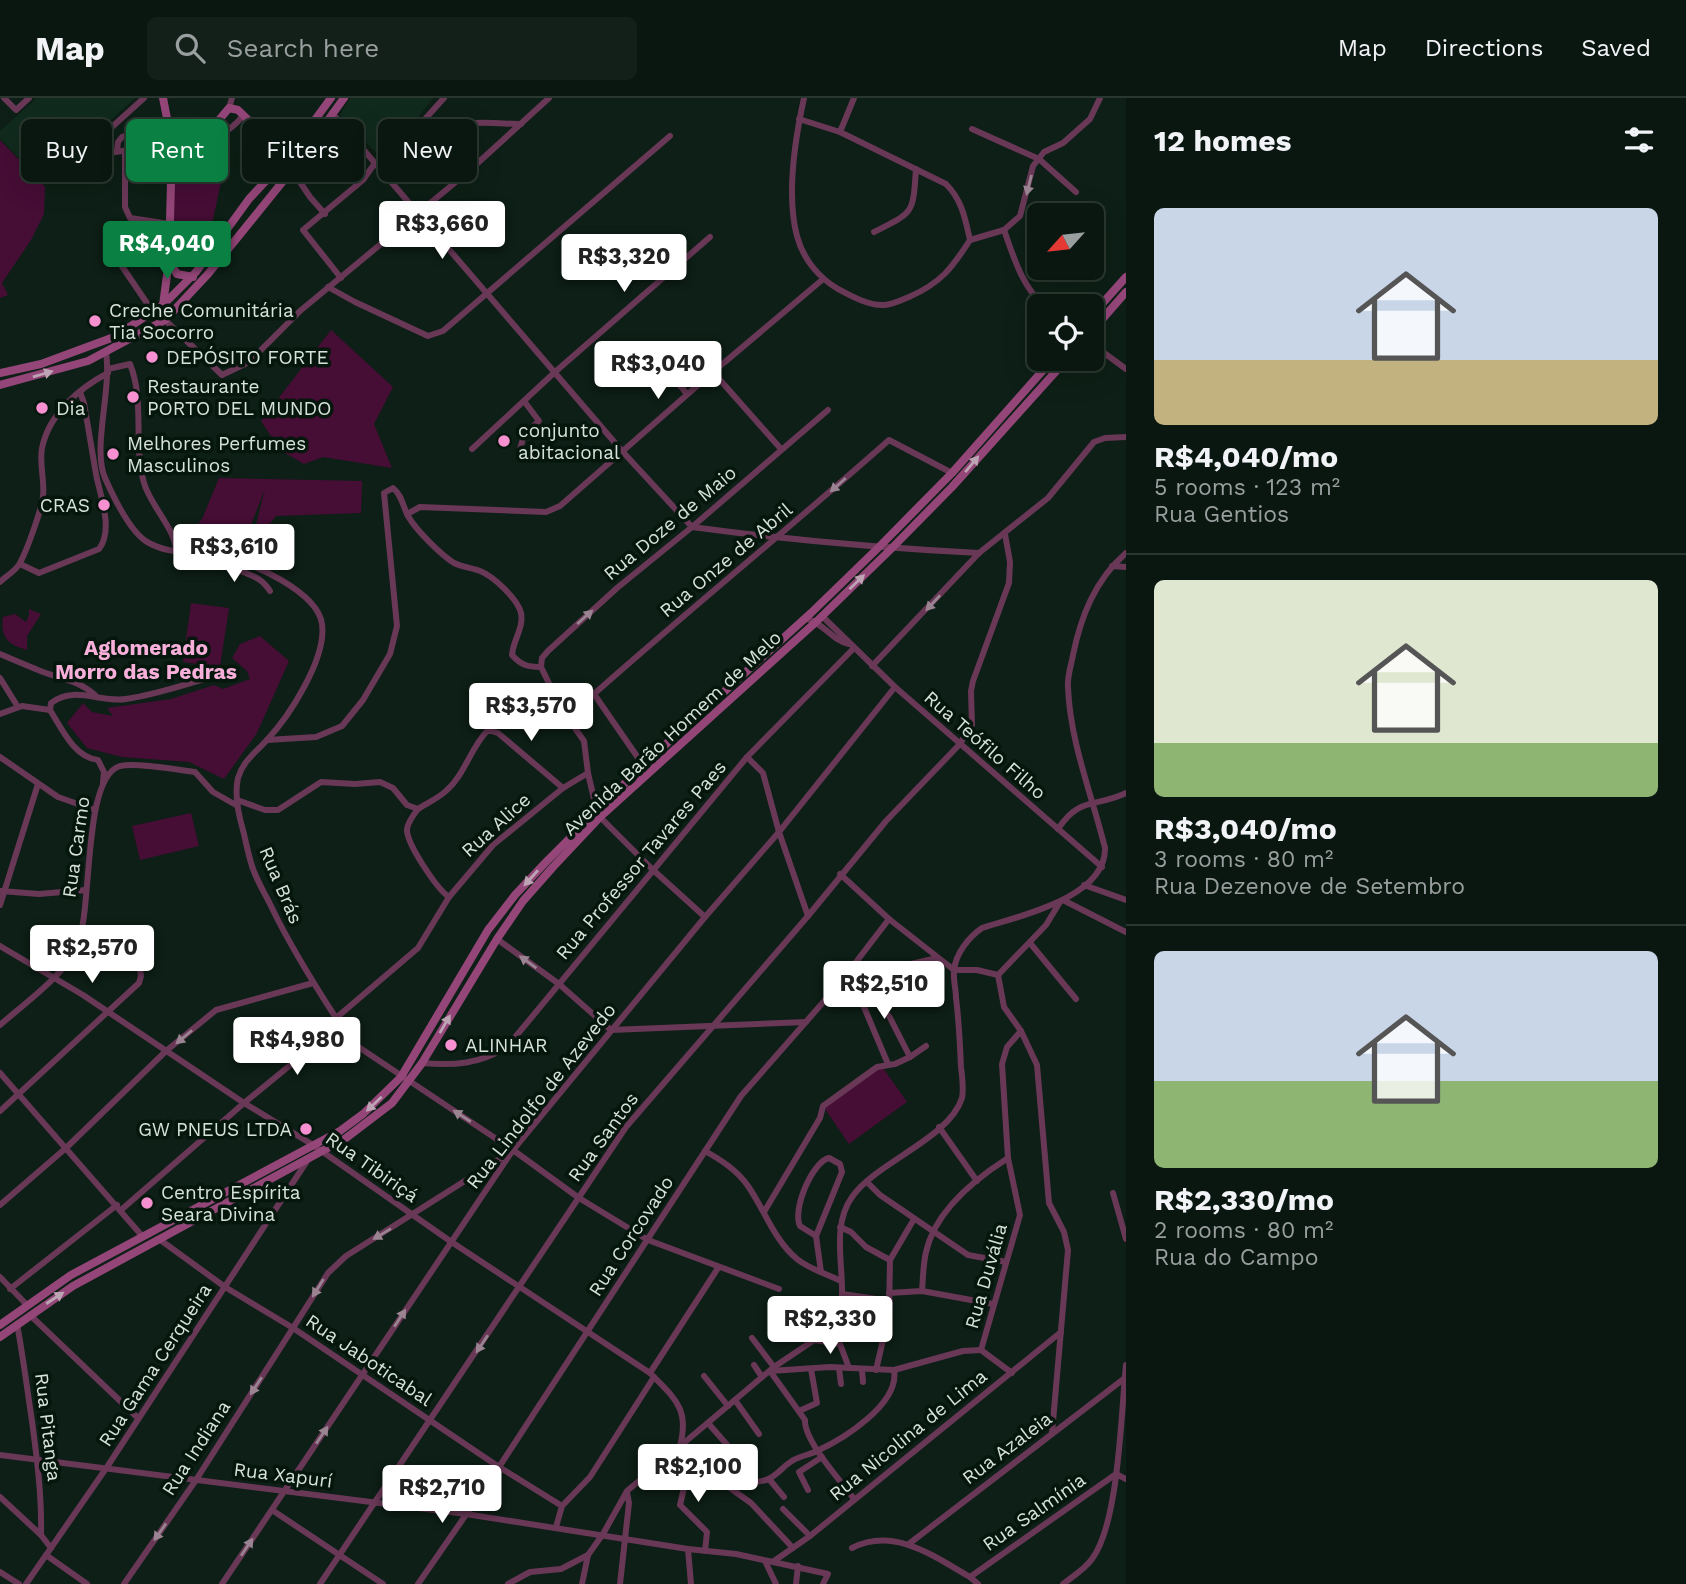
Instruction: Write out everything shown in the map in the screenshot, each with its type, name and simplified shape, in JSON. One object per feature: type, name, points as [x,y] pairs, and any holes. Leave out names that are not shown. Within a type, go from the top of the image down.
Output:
[{"type":"main road","points":[[163,98],[166,119]]},
{"type":"main road","points":[[316,119],[331,98]]},
{"type":"main road","points":[[330,119],[344,98]]},
{"type":"main road","points":[[220,119],[229,107],[238,110],[246,119]]},
{"type":"main road","points":[[163,305],[169,260],[171,182]]},
{"type":"main road","points":[[0,373],[41,364],[114,337],[163,305],[191,278],[264,182]]},
{"type":"main road","points":[[0,385],[96,357],[165,320],[208,275],[282,182]]},
{"type":"main road","points":[[169,260],[174,271],[182,276],[191,278],[208,275]]},
{"type":"main road","points":[[1104,302],[1126,277]]},
{"type":"main road","points":[[1104,317],[1126,292]]},
{"type":"main road","name":"Avenida Barão Homem de Melo","points":[[0,1338],[73,1286],[307,1161],[370,1122],[392,1103],[410,1082],[523,901],[616,793],[879,547],[1042,371]]},
{"type":"main road","name":"Avenida Barão Homem de Melo","points":[[0,1325],[71,1275],[340,1131],[363,1114],[401,1077],[488,930],[515,895],[546,862],[820,618],[952,487],[1055,371]]},
{"type":"main road","points":[[951,472],[956,478],[952,487]]},
{"type":"street","points":[[4,98],[16,110],[29,98]]},
{"type":"street","points":[[112,127],[144,98]]},
{"type":"street","points":[[229,107],[232,98]]},
{"type":"street","points":[[424,119],[444,98]]},
{"type":"street","points":[[477,164],[549,98]]},
{"type":"street","points":[[840,132],[854,98]]},
{"type":"street","points":[[803,99],[794,162],[793,204],[797,237],[806,257],[822,280],[852,297],[883,305],[929,288],[951,270],[970,240],[1004,230],[1020,216],[1033,166],[1044,152],[1063,143],[1090,119],[1100,98]]},
{"type":"street","points":[[325,107],[378,166],[325,214],[303,230],[341,278]]},
{"type":"street","points":[[228,132],[243,116]]},
{"type":"street","points":[[799,119],[840,132],[946,184],[957,195],[970,240]]},
{"type":"street","points":[[477,124],[521,124]]},
{"type":"street","points":[[972,129],[1039,159],[1076,192]]},
{"type":"street","points":[[117,151],[118,142],[126,136]]},
{"type":"street","points":[[328,286],[355,302],[428,336],[443,331],[670,136]]},
{"type":"street","points":[[112,152],[125,151],[125,207],[130,218],[170,224]]},
{"type":"street","points":[[874,232],[906,216],[914,205],[916,169]]},
{"type":"street","points":[[300,182],[325,214]]},
{"type":"street","points":[[392,182],[622,450],[692,527],[777,539],[979,553]]},
{"type":"street","points":[[165,320],[222,375],[249,362],[328,286],[456,182]]},
{"type":"street","points":[[1004,230],[1024,281],[1033,294]]},
{"type":"street","points":[[472,449],[555,372],[710,237]]},
{"type":"street","points":[[117,259],[153,312]]},
{"type":"street","points":[[407,514],[420,507],[546,512],[567,501],[622,450],[822,280]]},
{"type":"street","points":[[106,352],[108,369],[100,455],[104,475],[134,530],[147,542],[176,552],[222,556],[236,570],[263,581],[270,591]]},
{"type":"street","points":[[1104,353],[1126,369]]},
{"type":"street","points":[[96,357],[108,369]]},
{"type":"street","points":[[0,582],[20,564],[38,518],[43,495],[42,447],[51,426],[60,411],[108,369],[130,364],[138,391],[137,433],[143,482],[152,504],[176,541],[176,552]]},
{"type":"street","points":[[687,394],[674,378],[682,372],[687,371],[690,374],[704,366]]},
{"type":"street","points":[[713,372],[781,449]]},
{"type":"street","points":[[20,564],[39,573],[99,549],[104,542],[104,502],[80,392]]},
{"type":"street","points":[[520,449],[524,435],[539,421],[524,401]]},
{"type":"street","name":"Rua Doze de Maio","points":[[541,667],[542,658],[548,651],[617,588],[828,410]]},
{"type":"street","points":[[872,666],[979,553],[1048,498],[1094,442],[1105,438],[1126,437]]},
{"type":"street","name":"Rua Onze de Abril","points":[[594,694],[889,440],[951,472]]},
{"type":"street","points":[[267,740],[316,737],[342,726],[363,700],[390,654],[397,626],[384,493],[393,488],[415,526],[454,563],[482,572],[508,591],[521,611],[521,626],[512,655],[528,667],[541,667],[550,688],[584,741],[598,815],[705,917]]},
{"type":"street","points":[[104,502],[116,500]]},
{"type":"street","points":[[959,745],[972,724],[973,681],[1009,583],[1010,562],[1005,534]]},
{"type":"street","points":[[582,1584],[588,1555],[627,1491],[772,1369],[835,1326],[842,1293],[840,1227],[843,1213],[853,1195],[867,1182],[949,1118],[963,1095],[954,970],[963,947],[972,934],[982,928],[1062,901],[1102,867],[1105,848],[1070,716],[1068,683],[1083,615],[1100,583],[1112,566],[1126,554]]},
{"type":"street","name":"Rua Brás","points":[[222,556],[248,563],[293,588],[314,605],[323,623],[321,644],[303,689],[267,740],[245,762],[238,779],[237,802],[252,868],[285,937],[336,1018]]},
{"type":"street","points":[[1112,566],[1126,567]]},
{"type":"street","points":[[805,618],[820,618]]},
{"type":"street","name":"Rua Teófilo Filho","points":[[820,618],[840,642],[852,646],[959,745],[1102,867]]},
{"type":"street","name":"Rua Professor Tavares Paes","points":[[422,1063],[483,1060],[507,1047],[747,757],[852,646]]},
{"type":"street","points":[[0,654],[47,673],[69,678],[96,696]]},
{"type":"street","points":[[103,782],[104,772],[97,760],[87,758],[76,750],[50,710],[51,703],[58,698],[85,695],[124,700],[222,674]]},
{"type":"street","points":[[0,678],[18,707]]},
{"type":"street","points":[[550,688],[578,687],[594,694],[643,765]]},
{"type":"street","name":"Rua Lindolfo de Azevedo","points":[[222,1584],[513,1150],[705,917],[779,832],[895,687]]},
{"type":"street","points":[[0,714],[18,707],[50,710]]},
{"type":"street","points":[[449,897],[440,891],[429,877],[407,829],[412,815],[418,809],[447,790],[461,772],[478,740],[488,730],[498,733],[562,788]]},
{"type":"street","name":"Rua Santos","points":[[320,1584],[626,1127],[886,821],[959,745]]},
{"type":"street","points":[[0,757],[66,801],[95,810]]},
{"type":"street","points":[[747,757],[763,773],[779,832],[808,916]]},
{"type":"street","name":"Rua Carmo","points":[[0,1025],[53,978],[76,948],[95,810],[103,782],[120,766],[195,772],[213,792],[265,810],[278,810],[321,782],[380,782],[393,788],[407,805],[418,809]]},
{"type":"street","name":"Rua Alice","points":[[336,1018],[418,948],[449,897],[493,845],[562,788],[588,773]]},
{"type":"street","points":[[0,905],[2,891],[38,784]]},
{"type":"street","points":[[1058,829],[1067,814],[1075,808],[1126,793]]},
{"type":"street","points":[[841,874],[889,919],[954,970],[977,970],[998,975]]},
{"type":"street","points":[[1084,885],[1126,900]]},
{"type":"street","points":[[2,891],[39,894],[86,890]]},
{"type":"street","points":[[1062,901],[1126,932]]},
{"type":"street","points":[[998,975],[1030,943],[1062,901]]},
{"type":"street","name":"Rua Corcovado","points":[[418,1584],[499,1467],[741,1096],[806,1022],[889,919]]},
{"type":"street","points":[[497,939],[559,984],[611,1030],[806,1022]]},
{"type":"street","points":[[1030,943],[1076,999]]},
{"type":"street","name":"Rua Tibiriçá","points":[[0,946],[109,1012],[244,1103],[313,1145],[450,1241],[652,1375],[675,1399],[681,1412],[685,1427],[679,1447]]},
{"type":"street","points":[[0,1111],[139,984],[141,976],[137,949]]},
{"type":"street","points":[[888,1064],[861,1000],[882,978],[898,967],[937,958]]},
{"type":"street","points":[[850,969],[882,978]]},
{"type":"street","points":[[998,975],[1004,1007],[1021,1031],[1037,1065],[1049,1203],[1064,1232],[1068,1250],[1052,1433]]},
{"type":"street","points":[[0,1205],[66,1148],[166,1051],[216,1010],[313,983]]},
{"type":"street","points":[[888,1016],[910,1057]]},
{"type":"street","points":[[10,1289],[119,1207],[333,1030],[336,1018]]},
{"type":"street","points":[[333,1030],[513,1150],[579,1198],[648,1240],[779,1289]]},
{"type":"street","points":[[922,1291],[926,1251],[933,1232],[949,1208],[978,1181],[1009,1158],[1002,1064],[1007,1047],[1021,1031]]},
{"type":"street","points":[[764,1212],[820,1118],[823,1106],[877,1067],[895,1064],[926,1046]]},
{"type":"street","points":[[430,1051],[441,1064]]},
{"type":"street","points":[[0,1073],[144,1237]]},
{"type":"street","points":[[939,1127],[978,1181]]},
{"type":"street","name":"Rua Indiana","points":[[124,1584],[195,1480],[328,1273],[346,1256],[513,1150]]},
{"type":"street","points":[[705,1151],[724,1161],[746,1183],[789,1252],[799,1261],[841,1281]]},
{"type":"street","points":[[816,1236],[800,1226],[797,1215],[801,1198],[817,1164],[829,1158],[840,1164],[842,1172],[816,1236],[821,1272]]},
{"type":"street","name":"Rua Duvália","points":[[1009,1158],[1020,1214],[981,1350],[1012,1373]]},
{"type":"street","name":"Rua Gama Cerqueira","points":[[26,1584],[107,1467],[307,1161]]},
{"type":"street","points":[[867,1182],[880,1195],[968,1255],[1006,1262]]},
{"type":"street","points":[[1113,1193],[1126,1239]]},
{"type":"street","points":[[876,1370],[890,1297],[890,1259],[914,1219]]},
{"type":"street","points":[[840,1227],[851,1232],[866,1247],[890,1259]]},
{"type":"street","name":"Rua Jaboticabal","points":[[159,1239],[225,1287],[292,1328],[499,1467],[562,1506]]},
{"type":"street","points":[[556,1527],[562,1506],[590,1476],[718,1268]]},
{"type":"street","points":[[0,1278],[27,1305]]},
{"type":"street","points":[[842,1293],[890,1297],[922,1291],[993,1304]]},
{"type":"street","points":[[30,1315],[138,1418]]},
{"type":"street","name":"Rua Pitanga","points":[[17,1324],[27,1377],[37,1459],[42,1504],[41,1535]]},
{"type":"street","name":"Rua Nicolina de Lima","points":[[774,1561],[810,1536],[1061,1332]]},
{"type":"street","points":[[752,1338],[805,1420],[805,1426],[820,1454],[854,1499]]},
{"type":"street","points":[[814,1340],[840,1344],[849,1368]]},
{"type":"street","points":[[772,1369],[894,1370],[963,1351],[981,1350]]},
{"type":"street","points":[[1063,1584],[1091,1560],[1106,1532],[1116,1474],[1126,1365]]},
{"type":"street","points":[[754,1366],[762,1377]]},
{"type":"street","points":[[839,1368],[841,1384]]},
{"type":"street","points":[[799,1411],[817,1403],[811,1369]]},
{"type":"street","points":[[862,1370],[863,1381]]},
{"type":"street","points":[[808,1490],[799,1472],[876,1411],[890,1394],[895,1381],[894,1370]]},
{"type":"street","points":[[704,1376],[727,1406]]},
{"type":"street","name":"Rua Azaleia","points":[[910,1543],[1125,1378]]},
{"type":"street","points":[[735,1400],[759,1434]]},
{"type":"street","points":[[708,1423],[729,1447]]},
{"type":"street","points":[[647,1473],[723,1483],[769,1479],[793,1460],[820,1454]]},
{"type":"street","name":"Rua Xapurí","points":[[0,1455],[466,1514],[736,1554],[828,1574],[823,1584]]},
{"type":"street","points":[[1116,1474],[1126,1479]]},
{"type":"street","name":"Rua Salmínia","points":[[970,1577],[1116,1474]]},
{"type":"street","points":[[686,1479],[680,1505],[707,1532],[705,1551]]},
{"type":"street","points":[[769,1479],[784,1497]]},
{"type":"street","points":[[723,1483],[751,1503],[793,1548]]},
{"type":"street","points":[[620,1584],[629,1503],[627,1491]]},
{"type":"street","points":[[0,1497],[41,1535],[51,1548]]},
{"type":"street","points":[[783,1508],[810,1536]]},
{"type":"street","points":[[272,1510],[383,1584]]},
{"type":"street","points":[[852,1548],[862,1543],[910,1543],[978,1584]]},
{"type":"street","points":[[688,1549],[691,1584]]},
{"type":"street","points":[[46,1555],[87,1584]]},
{"type":"street","points":[[508,1584],[530,1572],[561,1569],[588,1555]]},
{"type":"street","points":[[765,1561],[776,1584]]},
{"type":"street","points":[[796,1584],[798,1566]]},
{"type":"street","points":[[0,1572],[19,1584]]},
{"type":"shaded area","points":[[37,98],[135,98],[112,119],[21,119],[21,161],[0,138],[0,131]]},
{"type":"shaded area","points":[[350,98],[433,98],[417,119],[378,119],[378,155],[364,140],[364,119],[344,119],[340,115]]},
{"type":"shaded area","points":[[0,140],[21,162],[21,182],[40,182],[45,187],[44,214],[31,240],[2,283],[8,295],[0,298]]},
{"type":"shaded area","points":[[173,182],[221,182],[209,238],[169,232]]},
{"type":"shaded area","points":[[331,330],[393,387],[374,424],[392,468],[323,457],[304,464],[280,450],[261,421]]},
{"type":"shaded area","points":[[219,478],[362,481],[361,513],[276,516],[250,548],[265,489],[240,553],[200,554],[182,542],[202,519]]},
{"type":"shaded area","points":[[191,603],[229,608],[220,667],[183,662]]},
{"type":"shaded area","points":[[29,609],[41,614],[27,636],[27,650],[15,646],[7,639],[2,624],[3,617],[15,614],[26,622]]},
{"type":"shaded area","points":[[260,636],[289,661],[257,733],[224,779],[189,762],[122,757],[87,748],[67,723],[83,703],[92,712],[113,716],[107,708],[171,699],[214,685],[223,689],[250,679],[247,671],[232,658],[240,644]]},
{"type":"shaded area","points":[[191,813],[199,846],[140,860],[132,826]]},
{"type":"shaded area","points":[[881,1065],[907,1102],[849,1144],[823,1106]]},
{"type":"place","name":"Creche Comunitária Tia Socorro","points":[[95,321]]},
{"type":"place","name":"DEPÓSITO FORTE","points":[[152,357]]},
{"type":"place","name":"Restaurante PORTO DEL MUNDO","points":[[133,397]]},
{"type":"place","name":"Dia","points":[[42,408]]},
{"type":"place","name":"conjunto abitacional","points":[[504,441]]},
{"type":"place","name":"Melhores Perfumes Masculinos","points":[[113,454]]},
{"type":"place","name":"CRAS","points":[[104,505]]},
{"type":"place","name":"ALINHAR","points":[[451,1045]]},
{"type":"place","name":"GW PNEUS LTDA","points":[[306,1129]]},
{"type":"place","name":"Centro Espírita Seara Divina","points":[[147,1203]]},
{"type":"district","name":"Aglomerado Morro das Pedras","points":[[146,659]]}]
